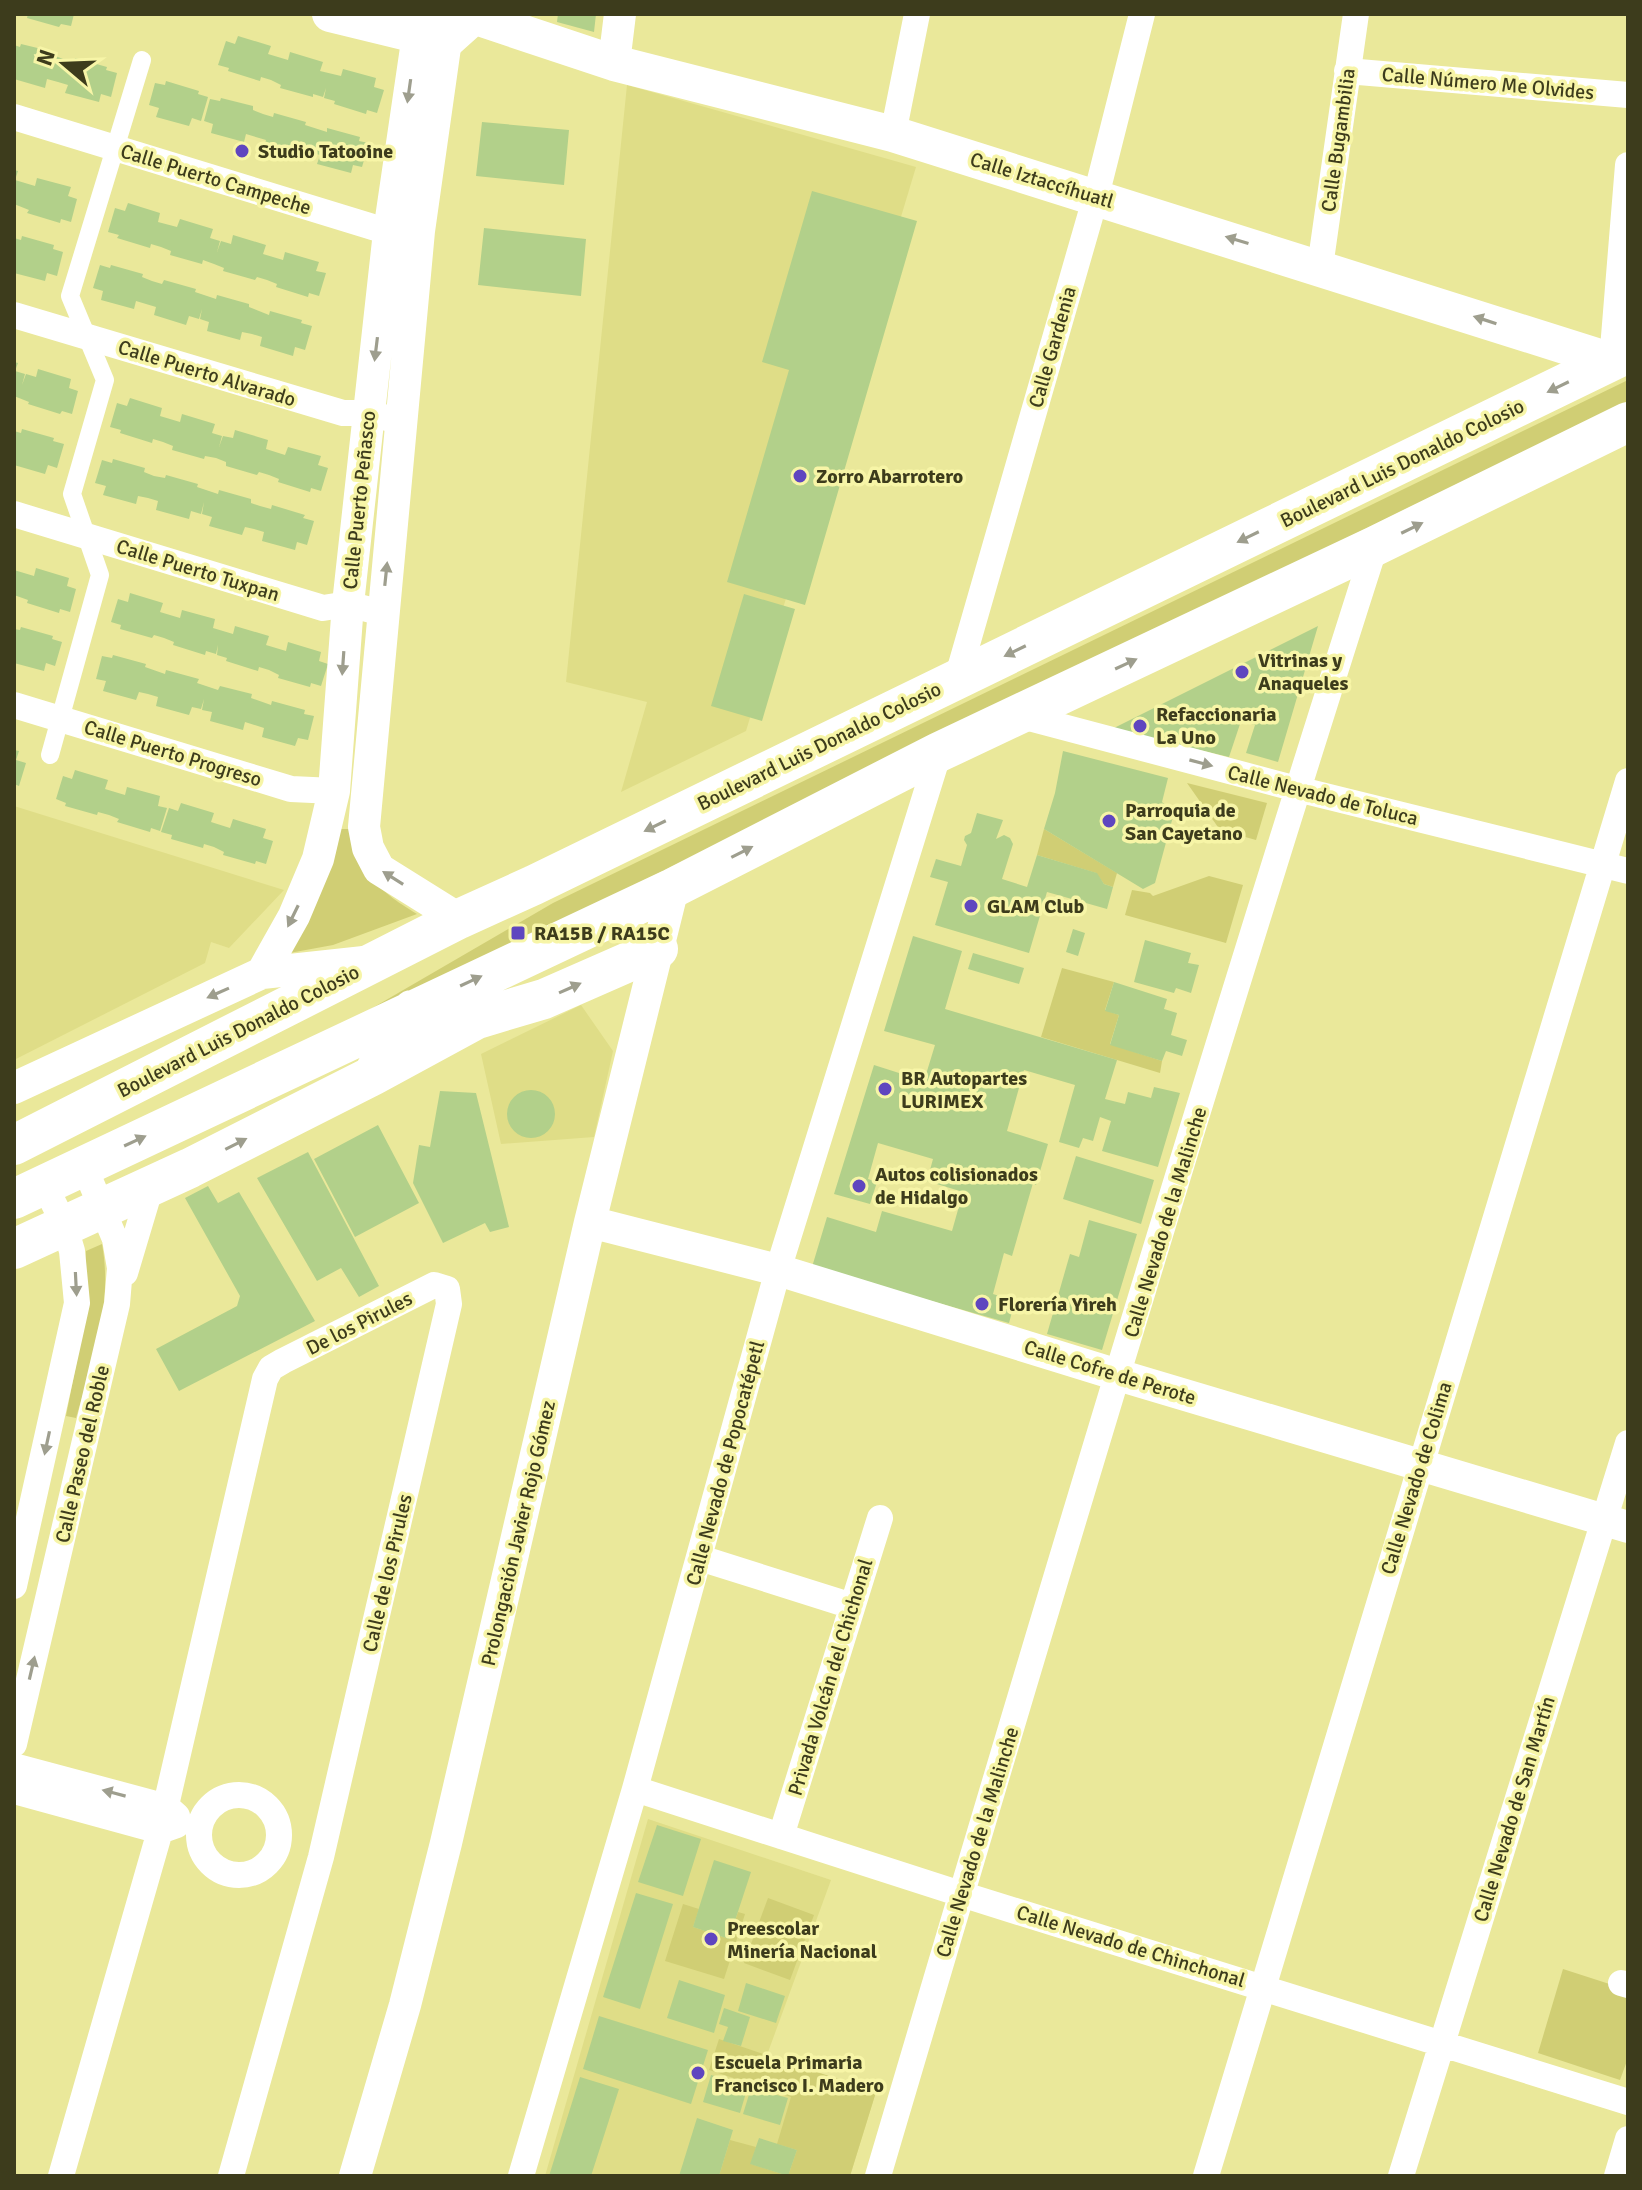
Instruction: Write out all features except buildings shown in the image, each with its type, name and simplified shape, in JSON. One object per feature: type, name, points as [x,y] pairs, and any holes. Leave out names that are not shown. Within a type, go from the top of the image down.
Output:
[{"type":"main road","name":"Calle Iztaccíhuatl","points":[[330,14],[446,22],[893,134],[1620,357]]},
{"type":"main road","name":"Boulevard Luis Donaldo Colosio","points":[[14,1145],[459,919],[1620,357]]},
{"type":"main road","points":[[29,1191],[673,888],[939,752],[1375,546],[1628,422]]},
{"type":"main road","points":[[14,1249],[151,1186],[372,1076],[477,1019],[544,999],[658,949]]},
{"type":"main road","points":[[372,1076],[412,1010]]},
{"type":"street","points":[[614,63],[620,14]]},
{"type":"street","points":[[893,134],[917,14]]},
{"type":"street","name":"Calle Gardenia","points":[[957,679],[1096,196],[1142,14]]},
{"type":"street","name":"Calle Bugambilia","points":[[1320,267],[1356,14]]},
{"type":"street","name":"Calle Puerto Peñasco","points":[[262,973],[294,916],[318,859],[334,791],[348,604],[369,413],[446,22]]},
{"type":"street","points":[[50,755],[100,575],[72,494],[105,380],[70,296],[142,60]]},
{"type":"street","name":"Calle Número Me Olvides","points":[[1347,71],[1628,95]]},
{"type":"street","name":"Calle Puerto Campeche","points":[[14,117],[404,231]]},
{"type":"street","points":[[1620,357],[1628,165]]},
{"type":"street","name":"Calle Puerto Peñasco","points":[[404,231],[401,422],[364,827],[368,848],[379,869],[459,919]]},
{"type":"street","name":"Calle Puerto Alvarado","points":[[14,315],[343,413],[369,413],[401,422]]},
{"type":"street","name":"Calle Puerto Tuxpan","points":[[14,514],[323,608],[348,604],[382,613]]},
{"type":"street","name":"Calle Nevado de la Malinche","points":[[878,2176],[1118,1375],[1297,789],[1375,546]]},
{"type":"street","name":"Calle Puerto Progreso","points":[[14,705],[291,789],[334,791]]},
{"type":"street","name":"Calle Nevado de Toluca","points":[[1018,715],[1297,789],[1616,868]]},
{"type":"street","name":"Calle Nevado de Popocatépetl","points":[[521,2176],[635,1789],[778,1270],[939,752]]},
{"type":"street","name":"Calle Nevado de Colima","points":[[1206,2176],[1420,1465],[1616,868],[1628,781]]},
{"type":"street","name":"Prolongación Javier Rojo Gómez","points":[[355,2176],[405,2005],[446,1843],[590,1222],[673,888]]},
{"type":"street","points":[[14,1088],[262,973],[375,961]]},
{"type":"street","name":"Calle Paseo del Roble","points":[[14,1744],[117,1304],[120,1268],[115,1239],[84,1166]]},
{"type":"street","points":[[117,1304],[151,1186]]},
{"type":"street","name":"Calle Paseo del Roble","points":[[14,1586],[77,1303],[74,1263],[64,1224],[29,1191]]},
{"type":"street","name":"Calle Cofre de Perote","points":[[590,1222],[778,1270],[1616,1524]]},
{"type":"street","name":"De los Pirules","points":[[178,1822],[265,1379],[271,1368],[434,1285],[447,1289]]},
{"type":"street","name":"Calle de los Pirules","points":[[231,2176],[321,1857],[449,1304],[447,1289]]},
{"type":"street","name":"Calle Nevado de San Martín","points":[[1401,2176],[1442,2042],[1616,1524],[1628,1443]]},
{"type":"street","name":"Privada Volcán del Chichonal","points":[[781,1836],[880,1518]]},
{"type":"street","points":[[700,1558],[852,1606]]},
{"type":"street","points":[[14,1766],[178,1822],[218,1870],[230,1875],[254,1873],[273,1857],[278,1846],[280,1833],[277,1821],[270,1809],[249,1796],[223,1798],[178,1822],[14,1791]]},
{"type":"street","name":"Calle Nevado de Chinchonal","points":[[635,1789],[1628,2102]]},
{"type":"street","points":[[61,2176],[178,1822]]},
{"type":"street","points":[[278,1846],[321,1857]]},
{"type":"street","points":[[1617,2176],[1628,2139]]},
{"type":"shaded area","points":[[627,85],[916,167],[746,731],[621,792],[647,702],[566,682]]},
{"type":"shaded area","points":[[1628,380],[1628,401],[363,1017],[362,1014],[553,903]]},
{"type":"shaded area","points":[[1187,783],[1267,803],[1256,840],[1220,830]]},
{"type":"shaded area","points":[[14,806],[284,890],[229,948],[211,942],[205,963],[14,1060]]},
{"type":"shaded area","points":[[340,829],[350,829],[361,859],[381,888],[417,914],[333,945],[284,954],[326,879]]},
{"type":"shaded area","points":[[1044,829],[1117,873],[1113,887],[1104,884],[1096,873],[1037,855]]},
{"type":"shaded area","points":[[1209,876],[1243,885],[1226,943],[1125,915],[1132,890],[1153,896]]},
{"type":"shaded area","points":[[1062,968],[1114,982],[1105,1010],[1119,1015],[1110,1044],[1162,1061],[1160,1073],[1041,1037]]},
{"type":"shaded area","points":[[581,1005],[613,1051],[594,1137],[501,1144],[481,1054]]},
{"type":"shaded area","points":[[102,1244],[105,1288],[100,1332],[76,1418],[66,1416],[79,1350],[86,1251]]},
{"type":"shaded area","points":[[648,1819],[831,1880],[767,2055],[876,2092],[850,2176],[545,2176]]},
{"type":"shaded area","points":[[768,1898],[814,1915],[790,1980],[744,1963]]},
{"type":"shaded area","points":[[683,1904],[699,1909],[693,1927],[729,1939],[738,1912],[745,1914],[724,1979],[665,1961]]},
{"type":"shaded area","points":[[1563,1969],[1628,1990],[1628,2058],[1620,2080],[1538,2053]]},
{"type":"shaded area","points":[[719,2039],[876,2092],[850,2176],[788,2176],[797,2150],[777,2144],[791,2097],[709,2070]]},
{"type":"shaded area","points":[[730,2140],[756,2147],[751,2164],[788,2176],[719,2176]]},
{"type":"place","name":"Studio Tatooine","points":[[242,151]]},
{"type":"place","name":"Zorro Abarrotero","points":[[800,476]]},
{"type":"place","name":"Vitrinas y Anaqueles","points":[[1242,672]]},
{"type":"place","name":"Refaccionaria La Uno","points":[[1140,726]]},
{"type":"place","name":"Parroquia de San Cayetano","points":[[1109,821]]},
{"type":"place","name":"GLAM Club","points":[[971,906]]},
{"type":"place","name":"RA15B / RA15C","points":[[518,933]]},
{"type":"place","name":"BR Autopartes LURIMEX","points":[[885,1089]]},
{"type":"place","name":"Autos colisionados de Hidalgo","points":[[859,1186]]},
{"type":"place","name":"Florería Yireh","points":[[982,1304]]},
{"type":"place","name":"Preescolar Minería Nacional","points":[[711,1939]]},
{"type":"place","name":"Escuela Primaria Francisco I. Madero","points":[[698,2073]]}]
